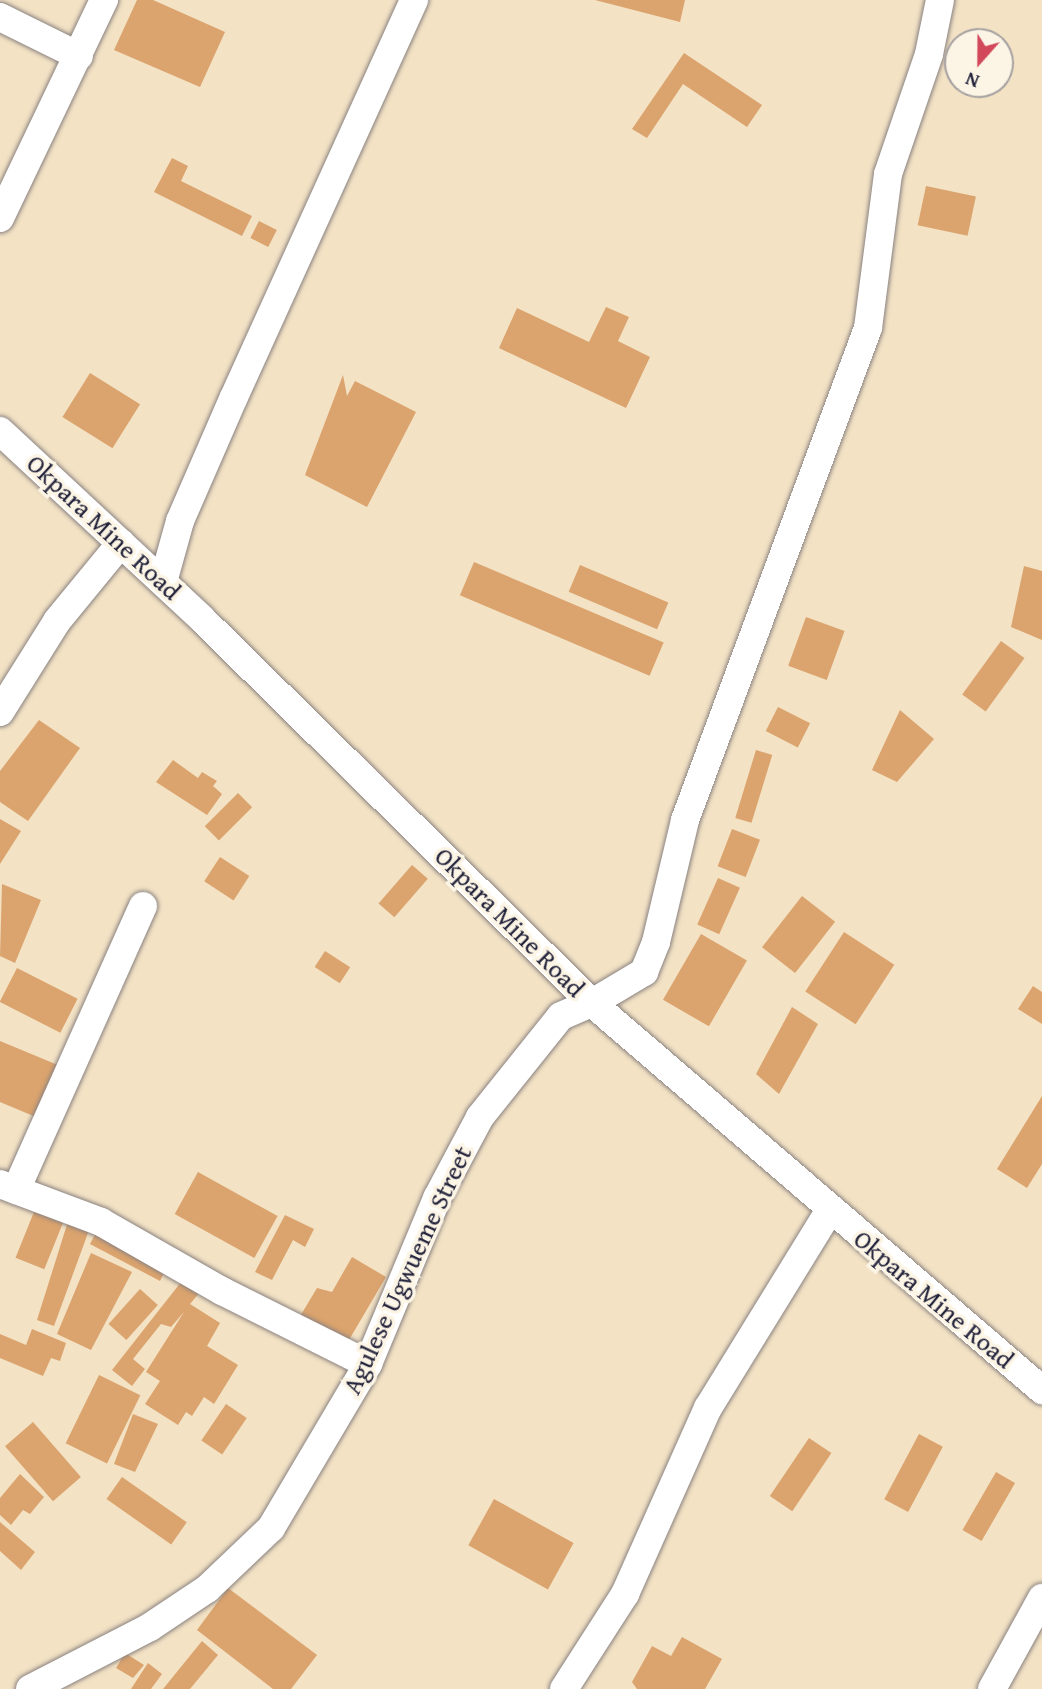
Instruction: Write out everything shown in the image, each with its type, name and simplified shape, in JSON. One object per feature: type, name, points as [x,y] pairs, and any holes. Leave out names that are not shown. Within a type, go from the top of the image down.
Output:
[{"type":"street","points":[[0,218],[104,0]]},
{"type":"street","points":[[163,582],[180,521],[414,0]]},
{"type":"street","name":"Agulese Ugwueme Street","points":[[30,1689],[150,1627],[207,1589],[271,1528],[368,1364],[437,1198],[480,1117],[561,1016],[592,1003],[644,972],[656,942],[685,820],[869,328],[888,174],[929,54],[940,0]]},
{"type":"street","points":[[0,16],[79,56]]},
{"type":"street","name":"Okpara Mine Road","points":[[0,431],[163,582],[592,1003],[1042,1390]]},
{"type":"street","points":[[0,712],[57,621],[121,543]]},
{"type":"street","points":[[143,906],[8,1187],[101,1222],[222,1291],[368,1364]]},
{"type":"street","points":[[564,1689],[625,1594],[708,1408],[830,1210]]},
{"type":"street","points":[[992,1689],[1042,1598]]},
{"type":"building","points":[[137,0],[153,0],[225,32],[200,87],[114,50]]},
{"type":"building","points":[[595,0],[685,0],[680,22]]},
{"type":"building","points":[[684,53],[762,105],[747,127],[683,84],[647,138],[632,129]]},
{"type":"building","points":[[172,158],[188,166],[181,181],[252,216],[242,236],[154,192]]},
{"type":"building","points":[[926,186],[976,197],[968,236],[918,225]]},
{"type":"building","points":[[259,221],[277,230],[268,247],[250,238]]},
{"type":"building","points":[[606,307],[629,317],[618,341],[650,357],[626,408],[499,348],[517,308],[589,342]]},
{"type":"building","points":[[90,373],[140,404],[112,448],[62,417]]},
{"type":"building","points":[[343,375],[347,396],[355,381],[416,412],[367,507],[305,475]]},
{"type":"building","points":[[474,562],[664,642],[650,676],[460,595]]},
{"type":"building","points":[[580,565],[668,603],[657,629],[569,592]]},
{"type":"building","points":[[1024,566],[1042,571],[1042,640],[1011,627]]},
{"type":"building","points":[[806,617],[845,631],[827,680],[788,666]]},
{"type":"building","points":[[1001,641],[1024,658],[986,711],[962,694]]},
{"type":"building","points":[[778,707],[810,723],[798,747],[766,731]]},
{"type":"building","points":[[900,710],[934,739],[897,782],[872,770]]},
{"type":"building","points":[[39,720],[80,748],[28,821],[0,802],[0,771]]},
{"type":"building","points":[[756,750],[772,755],[751,823],[735,818]]},
{"type":"building","points":[[173,760],[198,778],[202,772],[217,781],[213,786],[222,794],[207,815],[156,782]]},
{"type":"building","points":[[238,793],[252,807],[219,840],[205,826]]},
{"type":"building","points":[[0,819],[21,831],[0,864]]},
{"type":"building","points":[[732,829],[760,840],[746,877],[718,866]]},
{"type":"building","points":[[220,857],[249,876],[234,900],[204,881]]},
{"type":"building","points":[[412,865],[428,879],[394,917],[379,903]]},
{"type":"building","points":[[718,878],[740,888],[719,934],[697,925]]},
{"type":"building","points":[[2,884],[41,900],[15,963],[0,956]]},
{"type":"building","points":[[802,896],[835,922],[795,973],[762,947]]},
{"type":"building","points":[[844,932],[894,965],[856,1024],[805,992]]},
{"type":"building","points":[[701,934],[747,960],[709,1026],[663,1000]]},
{"type":"building","points":[[325,951],[350,967],[340,983],[315,967]]},
{"type":"building","points":[[17,968],[78,999],[60,1033],[0,1002]]},
{"type":"building","points":[[1033,986],[1042,992],[1042,1024],[1018,1009]]},
{"type":"building","points":[[792,1007],[818,1024],[779,1094],[756,1074]]},
{"type":"building","points":[[0,1041],[65,1068],[43,1120],[0,1102]]},
{"type":"building","points":[[1042,1096],[1042,1164],[1027,1188],[997,1169]]},
{"type":"building","points":[[198,1172],[278,1216],[254,1258],[175,1214]]},
{"type":"building","points":[[38,1202],[67,1214],[44,1269],[16,1258]]},
{"type":"building","points":[[70,1215],[92,1222],[54,1326],[37,1320]]},
{"type":"building","points":[[285,1215],[314,1229],[305,1247],[293,1240],[272,1280],[255,1272]]},
{"type":"building","points":[[100,1225],[168,1265],[160,1281],[90,1244]]},
{"type":"building","points":[[91,1253],[132,1272],[91,1350],[57,1334]]},
{"type":"building","points":[[352,1257],[386,1277],[346,1345],[299,1318],[317,1288],[332,1292]]},
{"type":"building","points":[[185,1277],[205,1286],[190,1304],[220,1323],[207,1346],[238,1365],[214,1404],[204,1397],[192,1416],[186,1412],[178,1425],[145,1404],[160,1381],[146,1372],[184,1312],[171,1327],[161,1324],[133,1359],[145,1369],[132,1386],[112,1370]]},
{"type":"building","points":[[140,1289],[158,1305],[126,1340],[109,1324]]},
{"type":"building","points":[[32,1329],[66,1343],[60,1361],[51,1358],[43,1376],[0,1358],[0,1334],[26,1345]]},
{"type":"building","points":[[99,1375],[140,1395],[107,1463],[66,1443]]},
{"type":"building","points":[[226,1404],[247,1418],[222,1454],[201,1440]]},
{"type":"building","points":[[133,1414],[158,1424],[135,1472],[114,1464]]},
{"type":"building","points":[[33,1422],[81,1477],[53,1501],[5,1446]]},
{"type":"building","points":[[919,1434],[943,1447],[908,1512],[884,1499]]},
{"type":"building","points":[[809,1438],[831,1453],[792,1511],[770,1496]]},
{"type":"building","points":[[996,1472],[1015,1483],[982,1541],[962,1530]]},
{"type":"building","points":[[20,1474],[44,1497],[30,1514],[23,1510],[11,1525],[0,1515],[0,1498]]},
{"type":"building","points":[[122,1477],[187,1522],[171,1544],[107,1499]]},
{"type":"building","points":[[494,1499],[574,1543],[548,1589],[468,1545]]},
{"type":"building","points":[[0,1522],[35,1552],[21,1570],[0,1551]]},
{"type":"building","points":[[228,1588],[317,1655],[291,1689],[273,1689],[197,1630]]},
{"type":"building","points":[[682,1637],[722,1659],[705,1689],[637,1689],[632,1682],[652,1646],[671,1656]]},
{"type":"building","points":[[202,1641],[218,1655],[190,1689],[163,1689]]},
{"type":"building","points":[[125,1653],[144,1665],[133,1678],[116,1668]]},
{"type":"building","points":[[148,1663],[162,1674],[151,1689],[131,1689]]}]
